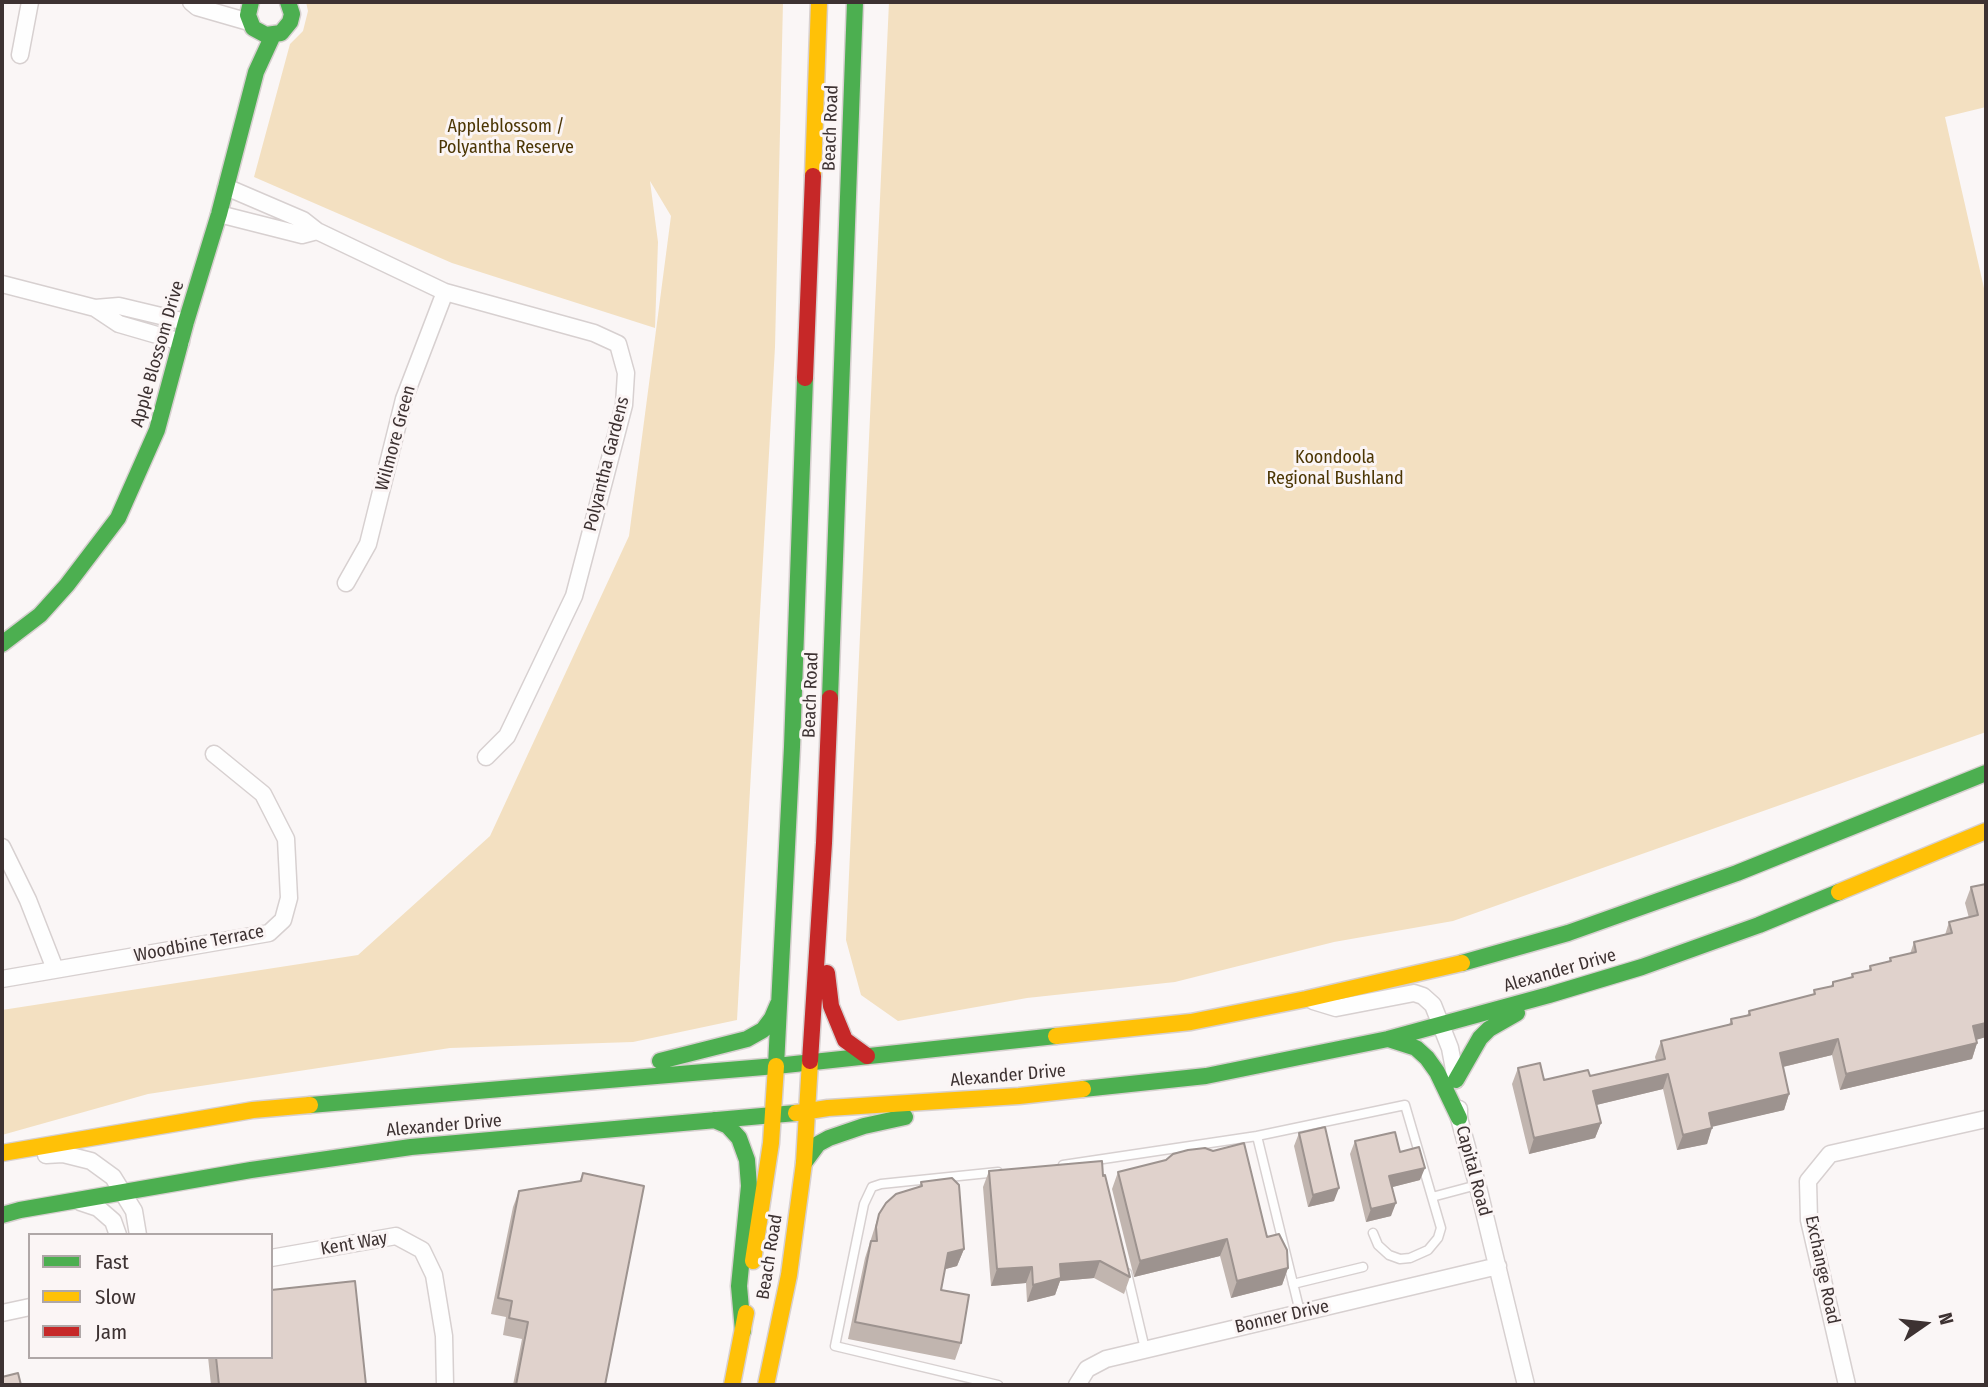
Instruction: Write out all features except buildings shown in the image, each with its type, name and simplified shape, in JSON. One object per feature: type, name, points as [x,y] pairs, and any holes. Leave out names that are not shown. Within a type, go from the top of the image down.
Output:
[{"type":"main road","name":"Apple Blossom Drive","points":[[251,2],[248,7],[257,72]]},
{"type":"main road","name":"Apple Blossom Drive","points":[[2,644],[40,615],[67,585],[118,518],[157,430],[257,72],[274,35],[281,33],[290,22],[292,14],[288,2]]},
{"type":"main road","name":"Beach Road","points":[[732,1385],[743,1331],[773,1116],[792,747],[819,2]]},
{"type":"main road","name":"Beach Road","points":[[766,1385],[789,1275],[804,1163],[824,843],[855,2]]},
{"type":"main road","points":[[251,25],[266,35],[274,35]]},
{"type":"main road","name":"Alexander Drive","points":[[2,1156],[253,1110],[776,1066],[1191,1022],[1459,964],[1567,933],[1737,873],[1986,773]]},
{"type":"main road","name":"Alexander Drive","points":[[2,1215],[251,1170],[411,1147],[773,1116],[828,1108],[1019,1096],[1206,1076],[1388,1039],[1642,967],[1759,925],[1986,831]]},
{"type":"main road","points":[[824,843],[832,880],[827,966],[831,1006],[845,1040],[867,1056]]},
{"type":"main road","points":[[1456,1080],[1470,1052],[1489,1029],[1549,995]]},
{"type":"main road","points":[[541,1085],[689,1055],[747,1039],[763,1030],[778,1004]]},
{"type":"main road","points":[[1388,1039],[1416,1048],[1427,1058],[1437,1072],[1459,1118]]},
{"type":"main road","points":[[804,1163],[818,1144],[864,1126],[920,1114],[971,1111],[1019,1096]]},
{"type":"main road","points":[[714,1120],[728,1126],[739,1138],[747,1160],[749,1186],[739,1286],[743,1331]]},
{"type":"street","points":[[20,55],[30,2]]},
{"type":"street","points":[[191,2],[251,25]]},
{"type":"street","name":"Polyantha Gardens","points":[[226,187],[303,220],[317,231],[445,292],[594,333],[618,344],[626,373],[624,405],[574,596],[507,736],[486,757]]},
{"type":"street","name":"Polyantha Gardens","points":[[219,214],[302,235],[317,231]]},
{"type":"street","points":[[2,284],[95,308],[119,324],[181,342]]},
{"type":"street","name":"Wilmore Green","points":[[346,583],[368,544],[404,399],[445,292]]},
{"type":"street","points":[[95,308],[119,306],[187,322]]},
{"type":"street","name":"Woodbine Terrace","points":[[2,979],[269,933],[283,920],[289,898],[286,839],[263,794],[214,754]]},
{"type":"street","points":[[2,847],[28,900],[55,969]]},
{"type":"street","name":"Capital Road","points":[[1307,999],[1336,1008],[1414,993],[1423,996],[1433,1005],[1450,1048],[1458,1090],[1459,1118],[1526,1385]]},
{"type":"street","name":"Exchange Road","points":[[1847,1385],[1810,1220],[1808,1181],[1829,1154],[1986,1119]]},
{"type":"street","points":[[2,1156],[63,1154],[91,1161],[113,1177],[123,1192],[134,1211],[138,1233]]},
{"type":"street","points":[[74,1200],[98,1208],[113,1221],[117,1233]]},
{"type":"street","name":"Kent Way","points":[[273,1258],[396,1236],[422,1250],[434,1275],[444,1336],[445,1385]]},
{"type":"street","name":"Bonner Drive","points":[[1077,1385],[1087,1369],[1106,1359],[1498,1266]]},
{"type":"street","points":[[2,1313],[28,1307]]},
{"type":"lane","points":[[1059,1165],[1257,1136],[1405,1105],[1441,1228],[1438,1238],[1428,1250],[1410,1258],[1400,1259],[1389,1255],[1378,1245],[1373,1233]]},
{"type":"lane","points":[[1257,1136],[1300,1312]]},
{"type":"lane","points":[[1098,1159],[1102,1173]]},
{"type":"lane","points":[[998,1385],[835,1346],[864,1204],[873,1187],[1004,1171]]},
{"type":"lane","points":[[1432,1197],[1477,1185]]},
{"type":"lane","points":[[1293,1284],[1363,1267]]},
{"type":"lane","points":[[1125,1268],[1146,1349]]},
{"type":"green space","name":"Appleblossom / Polyantha Reserve","points":[[306,2],[783,2],[775,347],[737,1020],[633,1042],[450,1048],[148,1094],[2,1135],[2,1010],[358,955],[490,836],[629,536],[671,216],[650,181],[658,242],[655,328],[452,263],[254,177],[290,44],[303,31],[308,11]]},
{"type":"green space","name":"Koondoola Regional Bushland","points":[[889,2],[1986,2],[1986,107],[1945,117],[1986,297],[1986,732],[1453,921],[1334,942],[1175,982],[1027,998],[898,1021],[861,995],[846,940]]},
{"type":"traffic: fast","points":[[251,2],[248,15],[253,28],[266,35],[281,33],[290,22],[292,14],[288,2]]},
{"type":"traffic: fast","points":[[830,698],[855,2]]},
{"type":"traffic: fast","points":[[2,644],[40,615],[67,585],[118,518],[157,430],[219,214],[256,72],[273,35]]},
{"type":"traffic: fast","points":[[776,1066],[792,747],[805,378]]},
{"type":"traffic: fast","points":[[1462,963],[1568,933],[1737,873],[1986,773]]},
{"type":"traffic: fast","points":[[1083,1089],[1206,1076],[1388,1039],[1642,967],[1759,925],[1839,892]]},
{"type":"traffic: fast","points":[[660,1061],[747,1039],[763,1030],[778,1004]]},
{"type":"traffic: fast","points":[[1456,1080],[1480,1038],[1489,1029],[1517,1013]]},
{"type":"traffic: fast","points":[[310,1105],[776,1066],[1056,1036]]},
{"type":"traffic: fast","points":[[1388,1039],[1416,1048],[1427,1058],[1437,1072],[1459,1118]]},
{"type":"traffic: fast","points":[[2,1215],[251,1170],[411,1147],[796,1113]]},
{"type":"traffic: fast","points":[[804,1163],[818,1144],[829,1138],[864,1126],[905,1117]]},
{"type":"traffic: fast","points":[[714,1120],[728,1126],[739,1138],[747,1160],[749,1186],[739,1286],[743,1331]]},
{"type":"traffic: slow","points":[[813,176],[819,2]]},
{"type":"traffic: slow","points":[[1839,892],[1986,831]]},
{"type":"traffic: slow","points":[[1056,1036],[1191,1022],[1462,963]]},
{"type":"traffic: slow","points":[[766,1385],[789,1275],[804,1163],[810,1061]]},
{"type":"traffic: slow","points":[[753,1261],[771,1143],[776,1066]]},
{"type":"traffic: slow","points":[[796,1113],[828,1108],[1019,1096],[1083,1089]]},
{"type":"traffic: slow","points":[[2,1153],[253,1110],[310,1105]]},
{"type":"traffic: slow","points":[[732,1385],[746,1313]]},
{"type":"traffic: jam","points":[[805,378],[813,176]]},
{"type":"traffic: jam","points":[[810,1061],[830,698]]},
{"type":"traffic: jam","points":[[827,973],[831,1006],[845,1040],[867,1056]]}]
